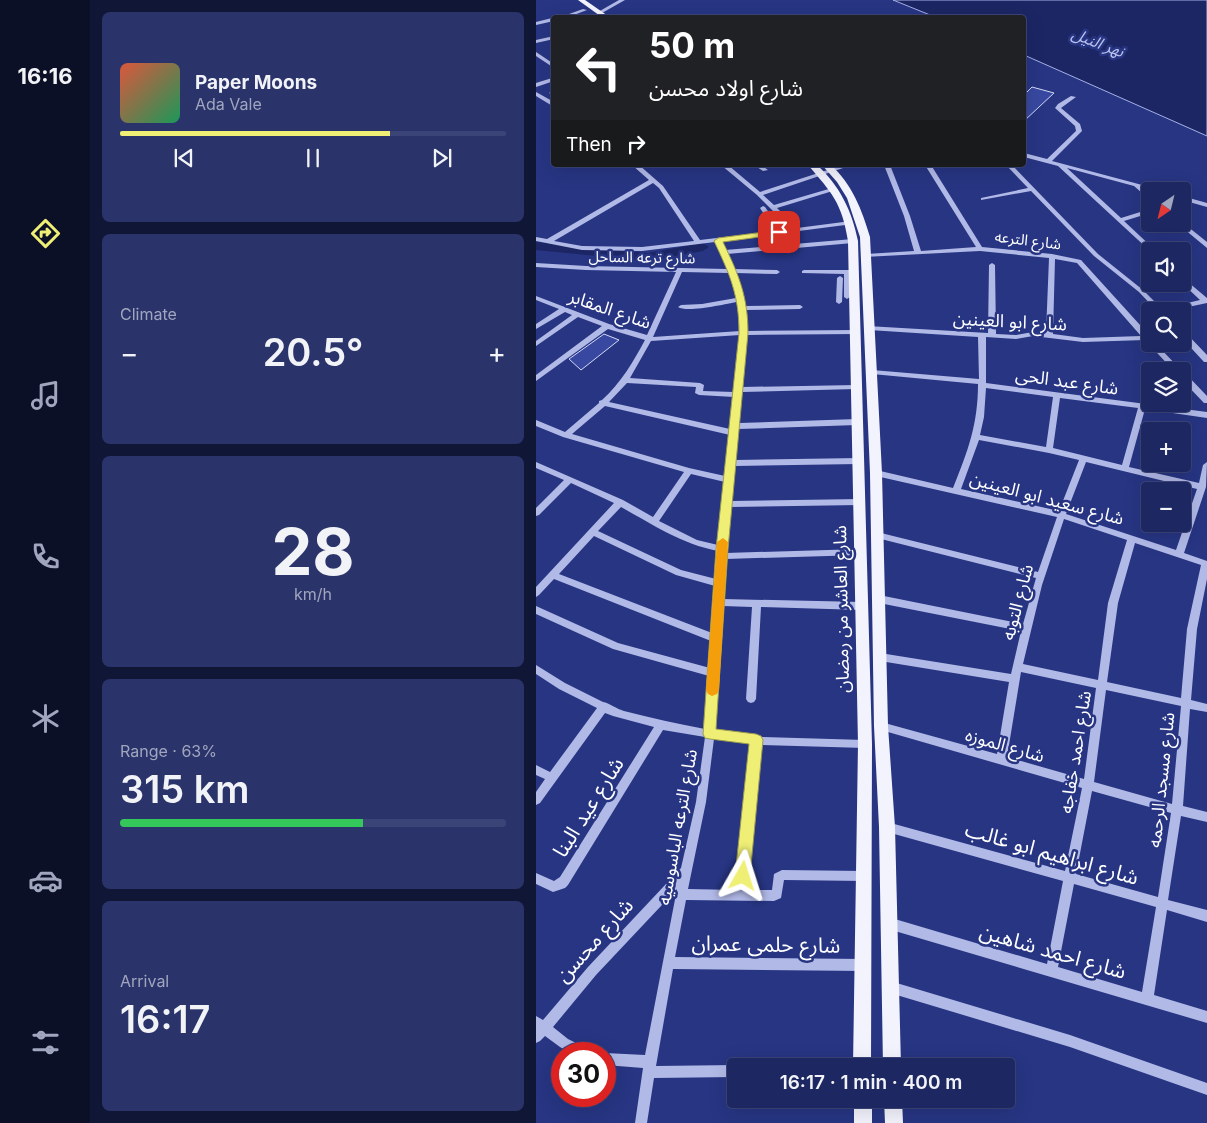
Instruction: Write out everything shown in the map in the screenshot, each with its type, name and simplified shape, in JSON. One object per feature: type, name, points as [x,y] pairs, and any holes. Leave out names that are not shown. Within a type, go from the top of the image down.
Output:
[{"type":"main road","points":[[577,1],[597,15]]},
{"type":"main road","points":[[577,1],[585,10],[597,15]]},
{"type":"main road","name":"شارع العاشر من رمضان","points":[[823,168],[851,223],[854,241],[851,297],[862,330],[872,372],[881,726],[888,827],[888,923],[892,1058]]},
{"type":"main road","name":"شارع العاشر من رمضان","points":[[823,168],[846,187],[861,221],[865,237],[866,256],[862,330],[856,387],[865,744],[862,1058]]},
{"type":"main road","points":[[863,1108],[863,1123]]},
{"type":"main road","points":[[893,1108],[894,1123]]},
{"type":"street","points":[[597,15],[623,0]]},
{"type":"street","points":[[569,15],[585,10]]},
{"type":"street","points":[[536,24],[551,20]]},
{"type":"street","points":[[536,33],[544,40]]},
{"type":"street","points":[[536,42],[551,38]]},
{"type":"street","points":[[536,54],[551,65]]},
{"type":"street","points":[[536,85],[551,80]]},
{"type":"street","points":[[536,94],[551,103]]},
{"type":"street","points":[[545,99],[551,95]]},
{"type":"street","points":[[1048,161],[1080,131],[1078,125],[1058,108],[1073,97]]},
{"type":"street","points":[[1026,156],[1141,186]]},
{"type":"street","points":[[1060,164],[1143,242]]},
{"type":"street","points":[[638,167],[661,187],[699,243]]},
{"type":"street","points":[[726,167],[760,194],[796,230]]},
{"type":"street","points":[[760,167],[765,170]]},
{"type":"street","points":[[888,167],[905,208],[918,252]]},
{"type":"street","points":[[929,167],[980,248]]},
{"type":"street","points":[[1011,167],[1096,256],[1152,302]]},
{"type":"street","points":[[760,194],[823,168]]},
{"type":"street","points":[[547,242],[654,180]]},
{"type":"street","points":[[1134,184],[1141,190]]},
{"type":"street","points":[[774,207],[834,188]]},
{"type":"street","points":[[983,199],[1032,189]]},
{"type":"street","points":[[1191,200],[1207,204]]},
{"type":"street","points":[[763,208],[779,232]]},
{"type":"street","points":[[1120,220],[1141,214]]},
{"type":"street","name":"شارع ترعه الساحل","points":[[536,239],[582,248],[615,250],[718,241],[851,223]]},
{"type":"street","points":[[1190,232],[1207,246]]},
{"type":"street","name":"شارع الترعه الباسوسيه","points":[[641,1123],[668,962],[701,802],[710,734],[726,504],[744,333],[742,303],[733,272],[718,241]]},
{"type":"street","points":[[723,252],[854,241]]},
{"type":"street","name":"شارع الترعه","points":[[866,256],[980,248],[1052,256],[1081,262],[1141,331]]},
{"type":"street","points":[[1049,335],[1052,256]]},
{"type":"street","name":"شارع ترعه الساحل","points":[[536,265],[777,272]]},
{"type":"street","points":[[992,265],[992,336]]},
{"type":"street","points":[[566,435],[625,380],[648,339],[680,270]]},
{"type":"street","points":[[804,272],[851,272]]},
{"type":"street","points":[[840,278],[839,300],[851,297]]},
{"type":"street","points":[[1191,287],[1206,300]]},
{"type":"street","name":"شارع المقابر","points":[[536,298],[607,326],[648,339],[660,340],[744,333],[862,330]]},
{"type":"street","points":[[1191,304],[1206,300]]},
{"type":"street","points":[[682,307],[722,303],[800,307]]},
{"type":"street","points":[[536,328],[564,309]]},
{"type":"street","points":[[536,344],[578,314]]},
{"type":"street","points":[[536,379],[607,326]]},
{"type":"street","name":"شارع ابو العينين","points":[[862,330],[1019,337],[1033,334],[1083,340],[1141,340]]},
{"type":"street","points":[[956,491],[976,437],[982,383],[982,335]]},
{"type":"street","points":[[1191,343],[1207,360]]},
{"type":"street","name":"شارع الترعه","points":[[1160,352],[1170,362]]},
{"type":"street","name":"شارع عبد الحى","points":[[872,372],[982,383],[1141,407]]},
{"type":"street","points":[[625,380],[700,385],[699,393],[856,387]]},
{"type":"street","points":[[1191,384],[1207,401]]},
{"type":"street","points":[[1050,450],[1057,394]]},
{"type":"street","points":[[602,403],[734,430],[858,422]]},
{"type":"street","points":[[1125,467],[1141,411]]},
{"type":"street","name":"شارع عبد الحى","points":[[1183,412],[1207,415]]},
{"type":"street","points":[[536,423],[566,435],[689,471],[729,480]]},
{"type":"street","points":[[976,437],[1050,450],[1202,487]]},
{"type":"street","name":"شارع التوبه","points":[[1001,761],[1017,667],[1026,628],[1061,515],[1084,458]]},
{"type":"street","points":[[731,463],[859,461]]},
{"type":"street","points":[[536,465],[620,502],[684,540],[722,553],[861,552]]},
{"type":"street","points":[[1179,554],[1202,487],[1207,465]]},
{"type":"street","points":[[654,522],[689,471]]},
{"type":"street","name":"شارع سعيد ابو العينين","points":[[876,473],[1061,515],[1206,564]]},
{"type":"street","points":[[536,513],[569,480]]},
{"type":"street","points":[[536,593],[620,502]]},
{"type":"street","points":[[726,504],[860,502]]},
{"type":"street","points":[[593,532],[679,572],[720,584]]},
{"type":"street","points":[[876,535],[1041,576]]},
{"type":"street","name":"شارع احمد خفاجه","points":[[1051,971],[1088,785],[1114,603],[1132,538]]},
{"type":"street","name":"شارع مسجد الرحمه","points":[[1147,999],[1177,810],[1193,621],[1206,564]]},
{"type":"street","points":[[553,574],[716,639]]},
{"type":"street","points":[[879,599],[1026,628]]},
{"type":"street","points":[[719,602],[862,606]]},
{"type":"street","points":[[751,699],[757,603]]},
{"type":"street","points":[[536,610],[616,646],[714,673]]},
{"type":"street","points":[[880,657],[1015,679]]},
{"type":"street","points":[[1017,667],[1207,708]]},
{"type":"street","points":[[536,669],[562,686],[626,716],[661,725],[756,740],[865,744]]},
{"type":"street","points":[[536,800],[604,706]]},
{"type":"street","name":"شارع عيد البنا","points":[[536,878],[553,887],[564,881],[661,725]]},
{"type":"street","name":"شارع الموزه","points":[[881,726],[1207,817]]},
{"type":"street","points":[[741,895],[756,740]]},
{"type":"street","points":[[536,770],[553,778]]},
{"type":"street","name":"شارع ابراهيم ابو غالب","points":[[888,827],[1207,916]]},
{"type":"street","name":"شارع محسن","points":[[538,1029],[639,918],[686,871]]},
{"type":"street","points":[[681,894],[774,896],[777,894],[778,878],[782,875],[864,876]]},
{"type":"street","name":"شارع احمد شاهين","points":[[888,923],[1207,1017]]},
{"type":"street","name":"شارع حلمى عمران","points":[[668,962],[864,965]]},
{"type":"street","points":[[890,987],[1070,1041],[1207,1089]]},
{"type":"street","points":[[538,1029],[562,1042]]},
{"type":"street","points":[[616,1061],[650,1067],[727,1071]]},
{"type":"water","name":"نهر النيل","points":[[893,0],[1207,0],[1207,136],[1026,56],[1026,15],[930,15]]},
{"type":"building","points":[[1032,87],[1054,93],[1026,119],[1026,93]]},
{"type":"building","points":[[604,334],[619,340],[581,370],[569,359]]},
{"type":"waterway","points":[[536,246],[648,257],[703,247]]},
{"type":"slow traffic","points":[[712,690],[723,542]]},
{"type":"route","points":[[743,876],[756,740],[710,734],[722,549],[744,333],[744,308],[733,272],[718,241],[779,232]]}]
